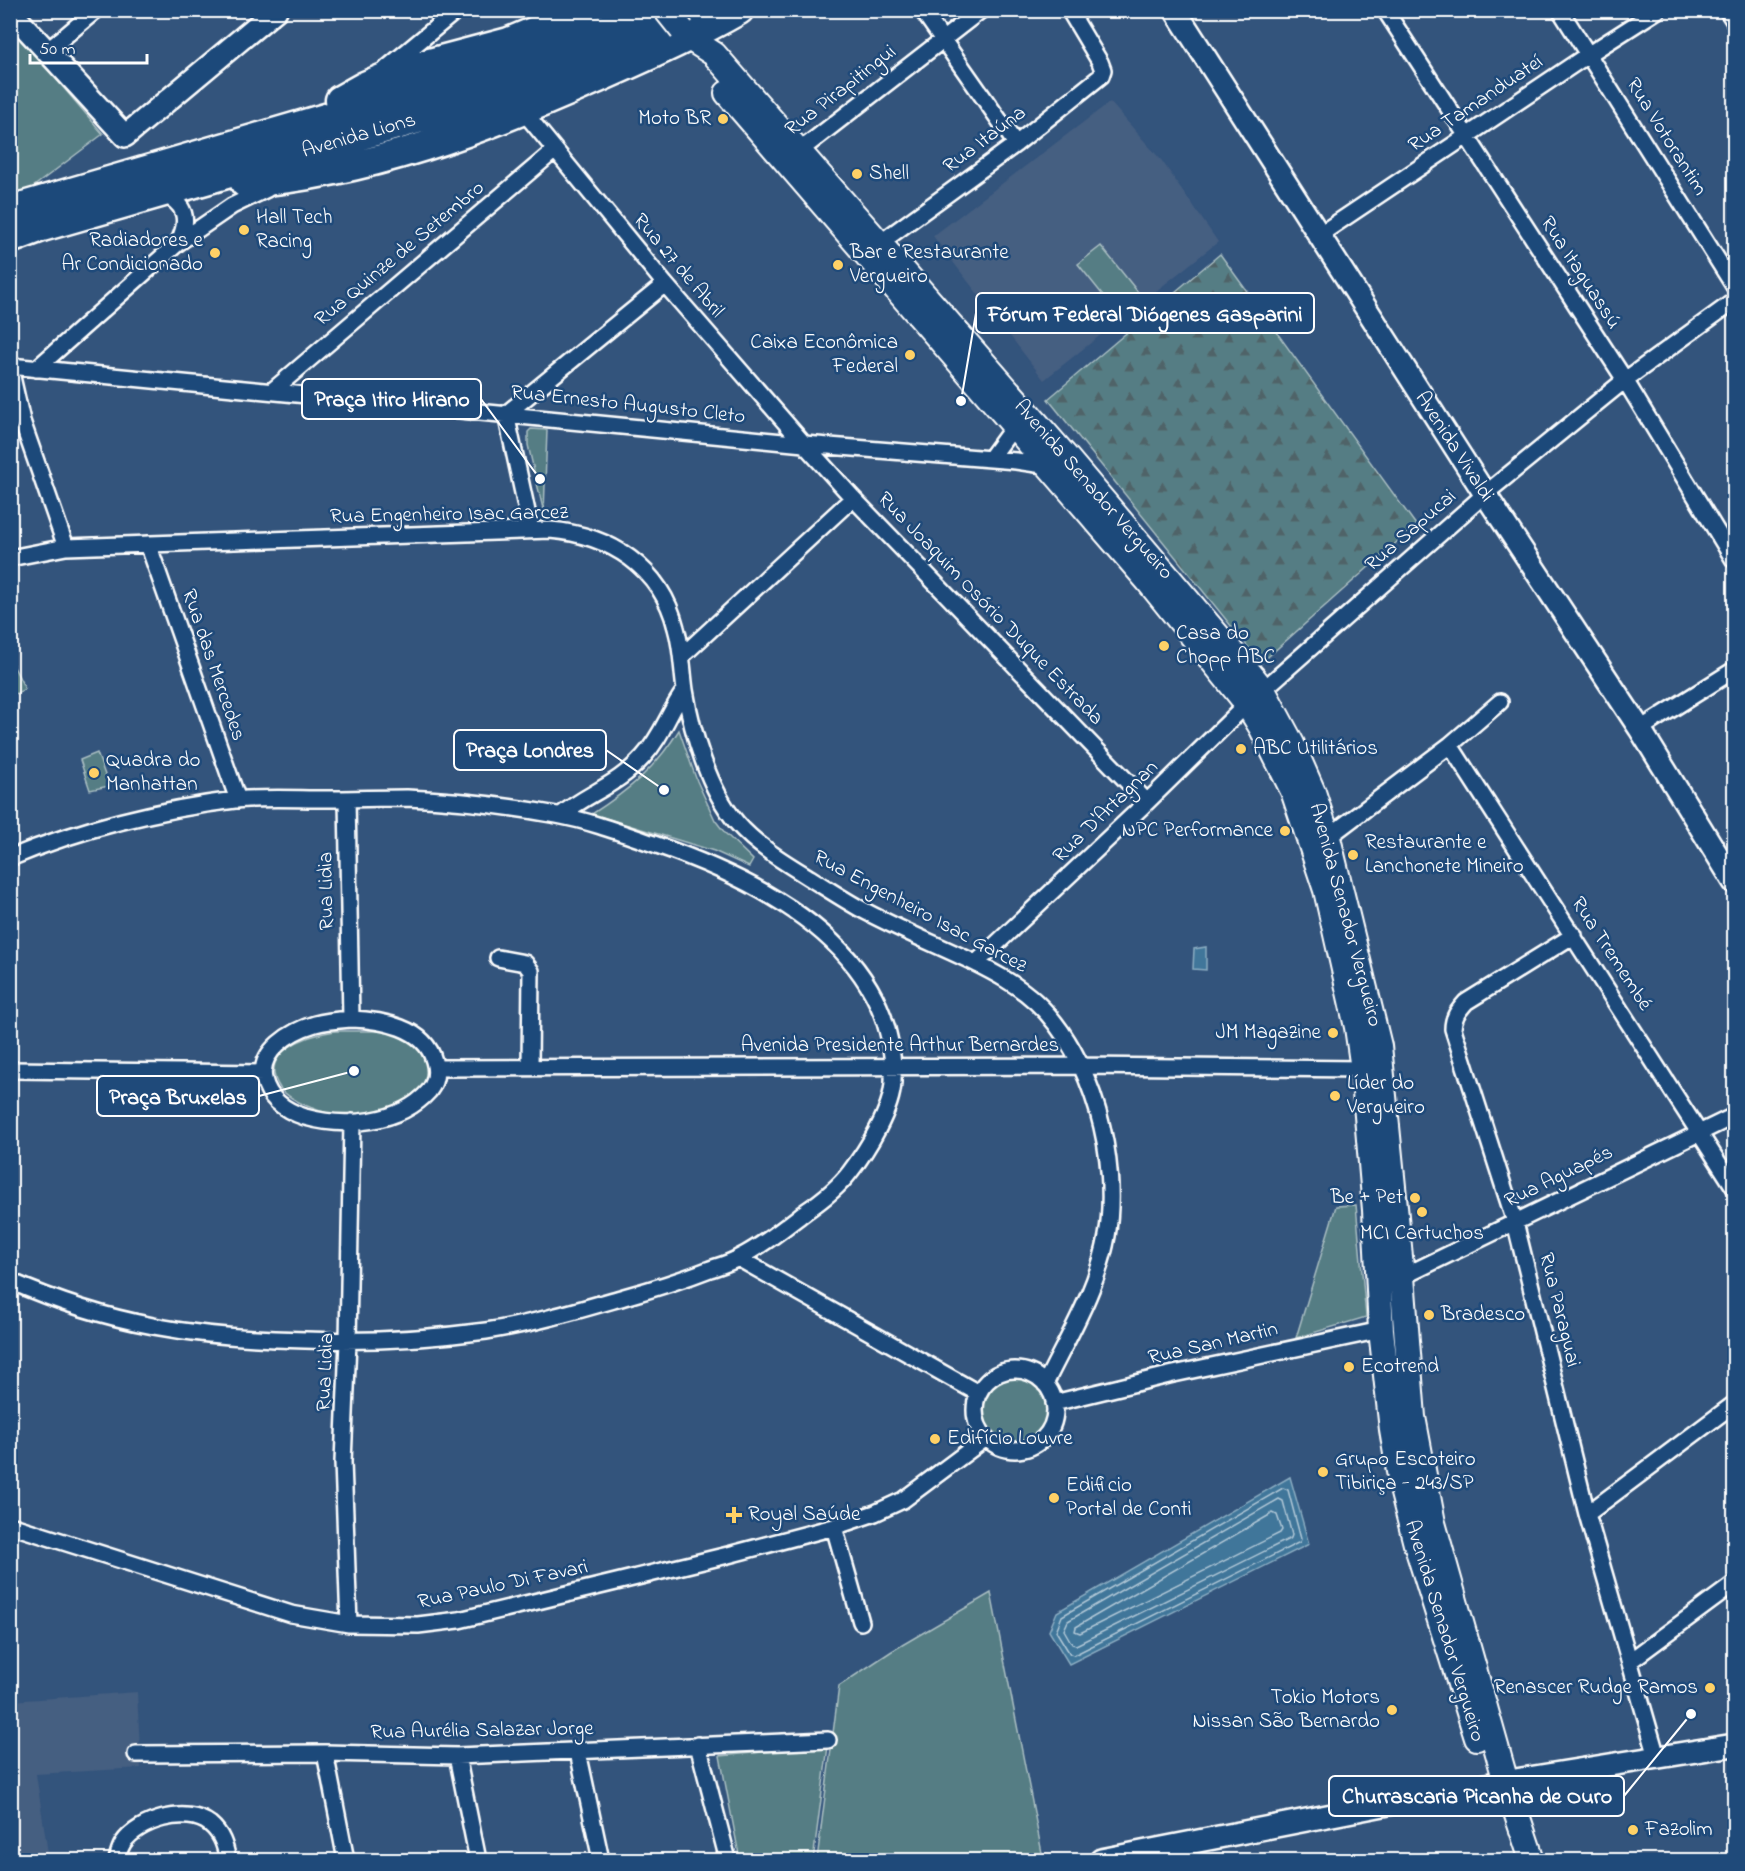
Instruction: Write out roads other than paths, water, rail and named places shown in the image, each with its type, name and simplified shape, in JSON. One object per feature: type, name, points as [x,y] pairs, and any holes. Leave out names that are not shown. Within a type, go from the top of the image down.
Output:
[{"type":"highway","points":[[287,128],[365,86],[403,70],[508,42],[585,10]]},
{"type":"highway","name":"Avenida Lions","points":[[10,210],[524,60],[651,10]]},
{"type":"highway","points":[[174,190],[299,177],[380,158],[524,112],[690,26],[738,10]]},
{"type":"highway","name":"Avenida Lions","points":[[10,239],[42,227],[514,91],[659,30],[690,26]]},
{"type":"main road","name":"Avenida Senador Vergueiro","points":[[666,10],[690,26],[700,61],[880,243],[1067,458],[1255,697],[1261,727],[1320,842],[1326,890],[1357,1027],[1372,1075],[1402,1277],[1413,1417],[1432,1523],[1516,1860]]},
{"type":"main road","name":"Avenida Senador Vergueiro","points":[[793,156],[1012,423],[1148,581],[1255,697]]},
{"type":"main road","name":"Avenida Senador Vergueiro","points":[[1372,1075],[1381,1330],[1392,1430],[1402,1489],[1416,1544],[1498,1783],[1532,1860]]},
{"type":"main road","points":[[1377,1239],[1388,1259],[1402,1277]]},
{"type":"main road","points":[[1381,1330],[1406,1341]]},
{"type":"street","points":[[46,52],[96,10]]},
{"type":"street","points":[[10,12],[125,136],[276,10]]},
{"type":"street","points":[[365,86],[457,10]]},
{"type":"street","points":[[922,10],[1016,144]]},
{"type":"street","name":"Rua Pirapitingui","points":[[793,156],[981,10]]},
{"type":"street","name":"Rua Itaúna","points":[[880,243],[1016,144],[1101,76],[1103,70],[1100,62],[1069,10]]},
{"type":"street","name":"Avenida Vivaldi","points":[[1175,10],[1485,495],[1640,729],[1734,882]]},
{"type":"street","name":"Rua Itaguassú","points":[[1385,10],[1625,380],[1734,561]]},
{"type":"street","name":"Rua Votorantim","points":[[1560,10],[1734,286]]},
{"type":"street","name":"Rua Tamanduateí","points":[[1319,235],[1658,10]]},
{"type":"street","points":[[1727,10],[1734,21]]},
{"type":"street","name":"Rua 27 de Abril","points":[[524,112],[665,284],[804,444]]},
{"type":"street","name":"Rua Quinze de Setembro","points":[[272,391],[555,150]]},
{"type":"street","points":[[36,369],[178,243],[232,206],[299,177]]},
{"type":"street","points":[[174,190],[183,210],[184,227],[178,243]]},
{"type":"street","points":[[531,530],[506,414],[665,284]]},
{"type":"street","name":"Rua Sapucai","points":[[1255,697],[1485,495],[1625,380],[1734,302]]},
{"type":"street","points":[[10,367],[22,421],[66,547]]},
{"type":"street","name":"Rua Ernesto Augusto Cleto","points":[[10,367],[1050,466]]},
{"type":"street","points":[[990,459],[1008,433],[1012,423]]},
{"type":"street","name":"Rua Joaquim Osório Duque Estrada","points":[[804,444],[853,498],[1147,802]]},
{"type":"street","points":[[682,656],[853,498]]},
{"type":"street","name":"Rua Engenheiro Isac Garcez","points":[[10,558],[66,547],[531,530],[566,531],[595,538],[621,552],[641,567],[653,578],[667,601],[677,630],[685,690],[694,731],[709,772],[727,808],[737,822],[753,839],[776,857],[858,907],[976,963],[1037,1002],[1061,1030],[1081,1066]]},
{"type":"street","name":"Rua das Mercedes","points":[[148,544],[238,800]]},
{"type":"street","points":[[1640,729],[1734,670]]},
{"type":"street","points":[[561,815],[616,781],[642,758],[655,743],[685,690]]},
{"type":"street","name":"Rua D'Artagnan","points":[[976,963],[1255,697]]},
{"type":"street","points":[[1320,842],[1450,745],[1500,702]]},
{"type":"street","name":"Rua Tremembé","points":[[1450,745],[1734,1187]]},
{"type":"street","points":[[10,858],[36,847],[102,827],[167,812],[238,800],[408,798],[561,815],[625,834],[712,867],[749,884],[815,926],[846,955],[878,1000],[888,1027],[893,1067],[892,1092],[883,1117],[848,1175],[819,1202],[738,1258],[677,1282],[537,1321],[485,1331],[348,1341],[248,1339],[156,1328],[113,1318],[58,1301],[10,1281]]},
{"type":"street","name":"Rua Lidia","points":[[347,799],[351,1019]]},
{"type":"street","name":"Rua Paraguai","points":[[1574,935],[1466,1002],[1457,1011],[1453,1020],[1455,1038],[1489,1136],[1515,1222],[1587,1514],[1657,1757]]},
{"type":"street","points":[[498,958],[525,963],[531,971],[530,1067]]},
{"type":"street","points":[[351,1019],[385,1023],[418,1037],[428,1047],[436,1068],[435,1080],[429,1091],[411,1105],[398,1113],[378,1119],[352,1122],[320,1121],[299,1115],[272,1098],[266,1088],[263,1072],[271,1051],[297,1030],[314,1024],[351,1019]]},
{"type":"street","points":[[1045,1384],[1097,1272],[1107,1237],[1110,1197],[1103,1133],[1096,1104],[1081,1066]]},
{"type":"street","name":"Avenida Presidente Arthur Bernardes","points":[[436,1068],[1081,1066],[1372,1075]]},
{"type":"street","points":[[10,1070],[263,1072]]},
{"type":"street","name":"Rua Aguapés","points":[[1402,1277],[1734,1116]]},
{"type":"street","name":"Rua Lidia","points":[[349,1624],[343,1462],[352,1122]]},
{"type":"street","points":[[738,1258],[978,1393]]},
{"type":"street","name":"Rua San Martin","points":[[1054,1403],[1237,1360],[1381,1330]]},
{"type":"street","points":[[1014,1370],[1031,1373],[1045,1384],[1052,1393],[1054,1403],[1053,1421],[1044,1437],[1029,1447],[1011,1450],[1002,1448],[986,1438],[975,1417],[974,1405],[978,1393],[988,1379],[1004,1371],[1014,1370]]},
{"type":"street","points":[[1587,1514],[1734,1404]]},
{"type":"street","name":"Rua Paulo Di Favari","points":[[10,1525],[291,1614],[349,1624],[418,1625],[459,1620],[834,1527],[875,1513],[903,1500],[986,1438]]},
{"type":"street","points":[[834,1527],[861,1622]]},
{"type":"street","points":[[1630,1661],[1734,1584]]},
{"type":"street","name":"Rua Aurélia Salazar Jorge","points":[[136,1754],[325,1753],[458,1756],[828,1740]]},
{"type":"street","points":[[698,1745],[728,1860]]},
{"type":"street","points":[[1101,1860],[1498,1783],[1734,1745]]},
{"type":"street","points":[[578,1752],[601,1860]]},
{"type":"street","points":[[325,1753],[346,1860]]},
{"type":"street","points":[[458,1756],[478,1860]]},
{"type":"street","points":[[117,1860],[123,1843],[141,1826],[162,1817],[192,1816],[209,1823],[219,1834],[225,1844],[228,1860]]},
{"type":"water","points":[[1206,947],[1206,970],[1193,969],[1194,949]]},
{"type":"water","points":[[1290,1477],[1309,1544],[1069,1664],[1049,1631],[1057,1612]]},
{"type":"place","name":"Moto BR","points":[[723,119]]},
{"type":"place","name":"Shell","points":[[857,174]]},
{"type":"place","name":"Hall Tech Racing","points":[[244,230]]},
{"type":"place","name":"Radiadores e Ar Condicionado","points":[[215,253]]},
{"type":"place","name":"Bar e Restaurante Vergueiro","points":[[838,265]]},
{"type":"place","name":"Caixa Econômica Federal","points":[[910,355]]},
{"type":"place","name":"Fórum Federal Diógenes Gasparini","points":[[961,401]]},
{"type":"place","name":"Praça Itiro Hirano","points":[[540,479]]},
{"type":"place","name":"Casa do Chopp ABC","points":[[1164,646]]},
{"type":"place","name":"ABC Utilitários","points":[[1241,749]]},
{"type":"place","name":"Quadra do Manhattan","points":[[94,773]]},
{"type":"place","name":"Praça Londres","points":[[664,790]]},
{"type":"place","name":"NPC Performance","points":[[1285,831]]},
{"type":"place","name":"Restaurante e Lanchonete Mineiro","points":[[1353,855]]},
{"type":"place","name":"JM Magazine","points":[[1333,1033]]},
{"type":"place","name":"Praça Bruxelas","points":[[354,1071]]},
{"type":"place","name":"Líder do Vergueiro","points":[[1335,1096]]},
{"type":"place","name":"Be + Pet","points":[[1415,1198]]},
{"type":"place","name":"MCI Cartuchos","points":[[1422,1212]]},
{"type":"place","name":"Bradesco","points":[[1429,1315]]},
{"type":"place","name":"Ecotrend","points":[[1349,1367]]},
{"type":"place","name":"Edifício Louvre","points":[[935,1439]]},
{"type":"place","name":"Grupo Escoteiro Tibiriça - 243/SP","points":[[1323,1472]]},
{"type":"place","name":"Edificio Portal de Conti","points":[[1054,1498]]},
{"type":"place","name":"Royal Saúde","points":[[734,1515]]},
{"type":"place","name":"Renascer Rudge Ramos","points":[[1710,1688]]},
{"type":"place","name":"Tokio Motors Nissan São Bernardo","points":[[1392,1710]]},
{"type":"place","name":"Churrascaria Picanha de Ouro","points":[[1691,1714]]},
{"type":"place","name":"Fazolim","points":[[1633,1830]]}]
